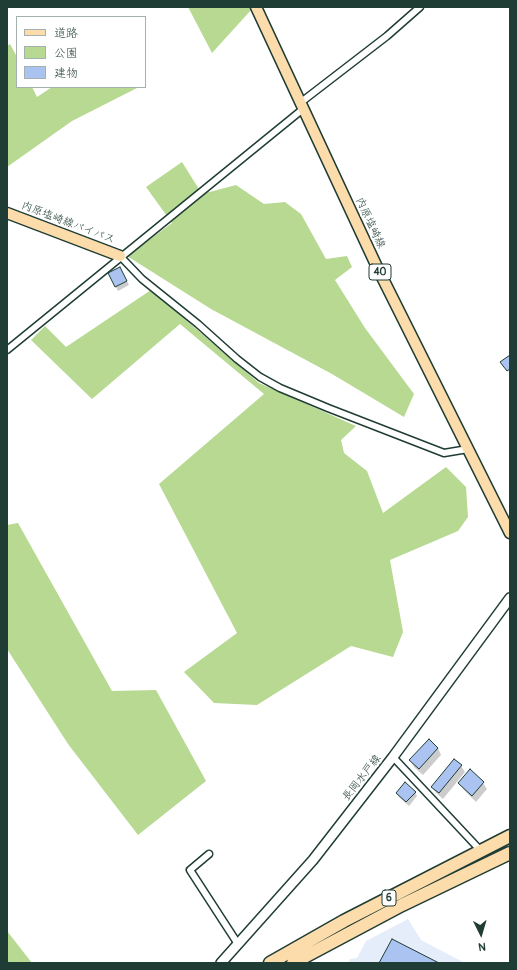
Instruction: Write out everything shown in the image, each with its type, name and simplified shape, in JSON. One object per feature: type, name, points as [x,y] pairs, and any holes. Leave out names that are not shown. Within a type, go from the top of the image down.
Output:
[{"type":"highway","name":"6","points":[[270,963],[344,921],[510,836]]},
{"type":"highway","name":"6","points":[[293,963],[402,905],[510,853]]},
{"type":"main road","name":"内原塩崎線","points":[[256,7],[301,106],[384,280],[510,533]]},
{"type":"main road","name":"内原塩崎線バイパス","points":[[7,213],[120,256]]},
{"type":"main road","name":"長岡水戸線","points":[[221,963],[313,860],[393,757],[510,598]]},
{"type":"street","points":[[7,350],[387,36],[420,7]]},
{"type":"street","points":[[120,256],[142,279],[260,377],[280,388],[328,408],[444,453],[468,449]]},
{"type":"street","points":[[393,757],[481,851]]},
{"type":"street","points":[[209,854],[190,870],[238,944]]},
{"type":"shaded area","points":[[408,919],[421,940],[465,963],[348,963],[350,959],[357,958],[366,941]]},
{"type":"green space","points":[[188,7],[251,7],[252,9],[212,53]]},
{"type":"green space","points":[[10,44],[16,55],[16,88],[32,88],[37,97],[50,88],[137,88],[72,121],[7,167],[7,46]]},
{"type":"green space","points":[[182,162],[202,194],[236,185],[264,204],[285,202],[301,214],[326,259],[347,256],[352,267],[335,280],[365,328],[414,394],[404,417],[332,374],[211,309],[127,256],[172,223],[146,187]]},
{"type":"green space","points":[[151,290],[259,383],[356,426],[341,440],[344,453],[367,471],[383,513],[446,467],[466,487],[468,517],[458,531],[390,560],[403,632],[393,657],[351,646],[257,705],[214,703],[184,672],[237,633],[159,484],[264,394],[180,324],[92,399],[31,340],[45,326],[66,347]]},
{"type":"green space","points":[[18,523],[112,691],[156,690],[206,781],[138,835],[68,744],[7,649],[7,525]]},
{"type":"green space","points":[[7,931],[32,963],[7,963]]},
{"type":"building","points":[[120,267],[127,281],[115,287],[108,273]]},
{"type":"building","points":[[510,355],[510,369],[507,371],[500,362]]},
{"type":"building","points":[[429,739],[438,748],[419,769],[409,760]]},
{"type":"building","points":[[454,759],[462,765],[439,793],[431,787]]},
{"type":"building","points":[[470,769],[484,782],[472,796],[458,783]]},
{"type":"building","points":[[405,782],[416,792],[406,802],[396,793]]},
{"type":"building","points":[[392,939],[439,963],[379,963]]}]
